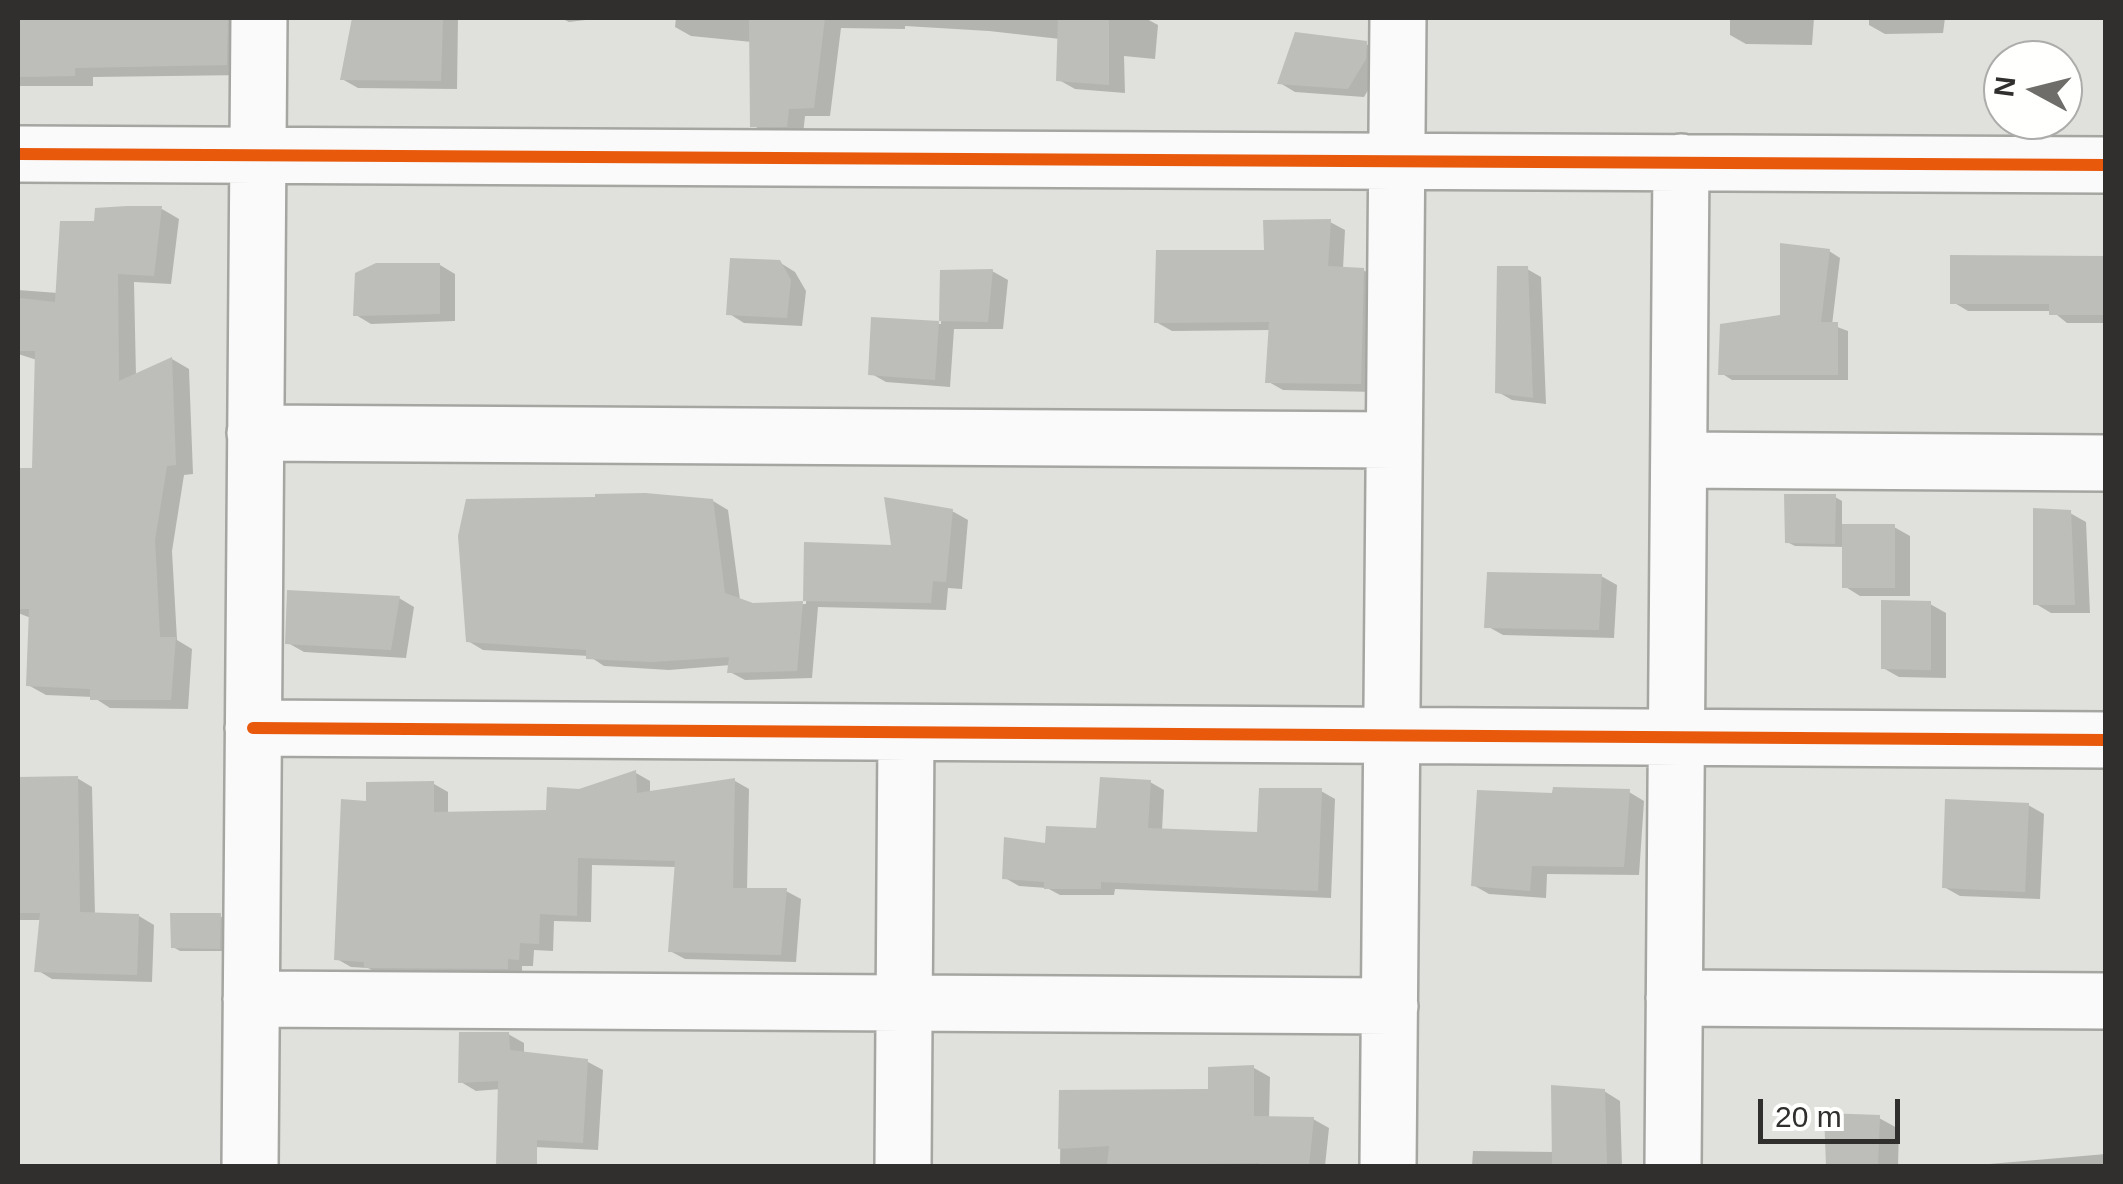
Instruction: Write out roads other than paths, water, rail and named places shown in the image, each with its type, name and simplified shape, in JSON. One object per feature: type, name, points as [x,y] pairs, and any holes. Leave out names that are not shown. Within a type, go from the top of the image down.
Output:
[{"type":"street","points":[[250,1166],[258,18]]},
{"type":"street","points":[[1388,1166],[1398,18]]},
{"type":"street","points":[[18,154],[2106,164]]},
{"type":"street","points":[[1674,1166],[1682,162]]},
{"type":"street","points":[[255,433],[1394,440]]},
{"type":"street","points":[[1679,460],[2106,462]]},
{"type":"street","points":[[253,728],[2106,740]]},
{"type":"street","points":[[903,1166],[906,733]]},
{"type":"street","points":[[251,998],[1390,1006]]},
{"type":"street","points":[[1674,998],[2106,1001]]}]
